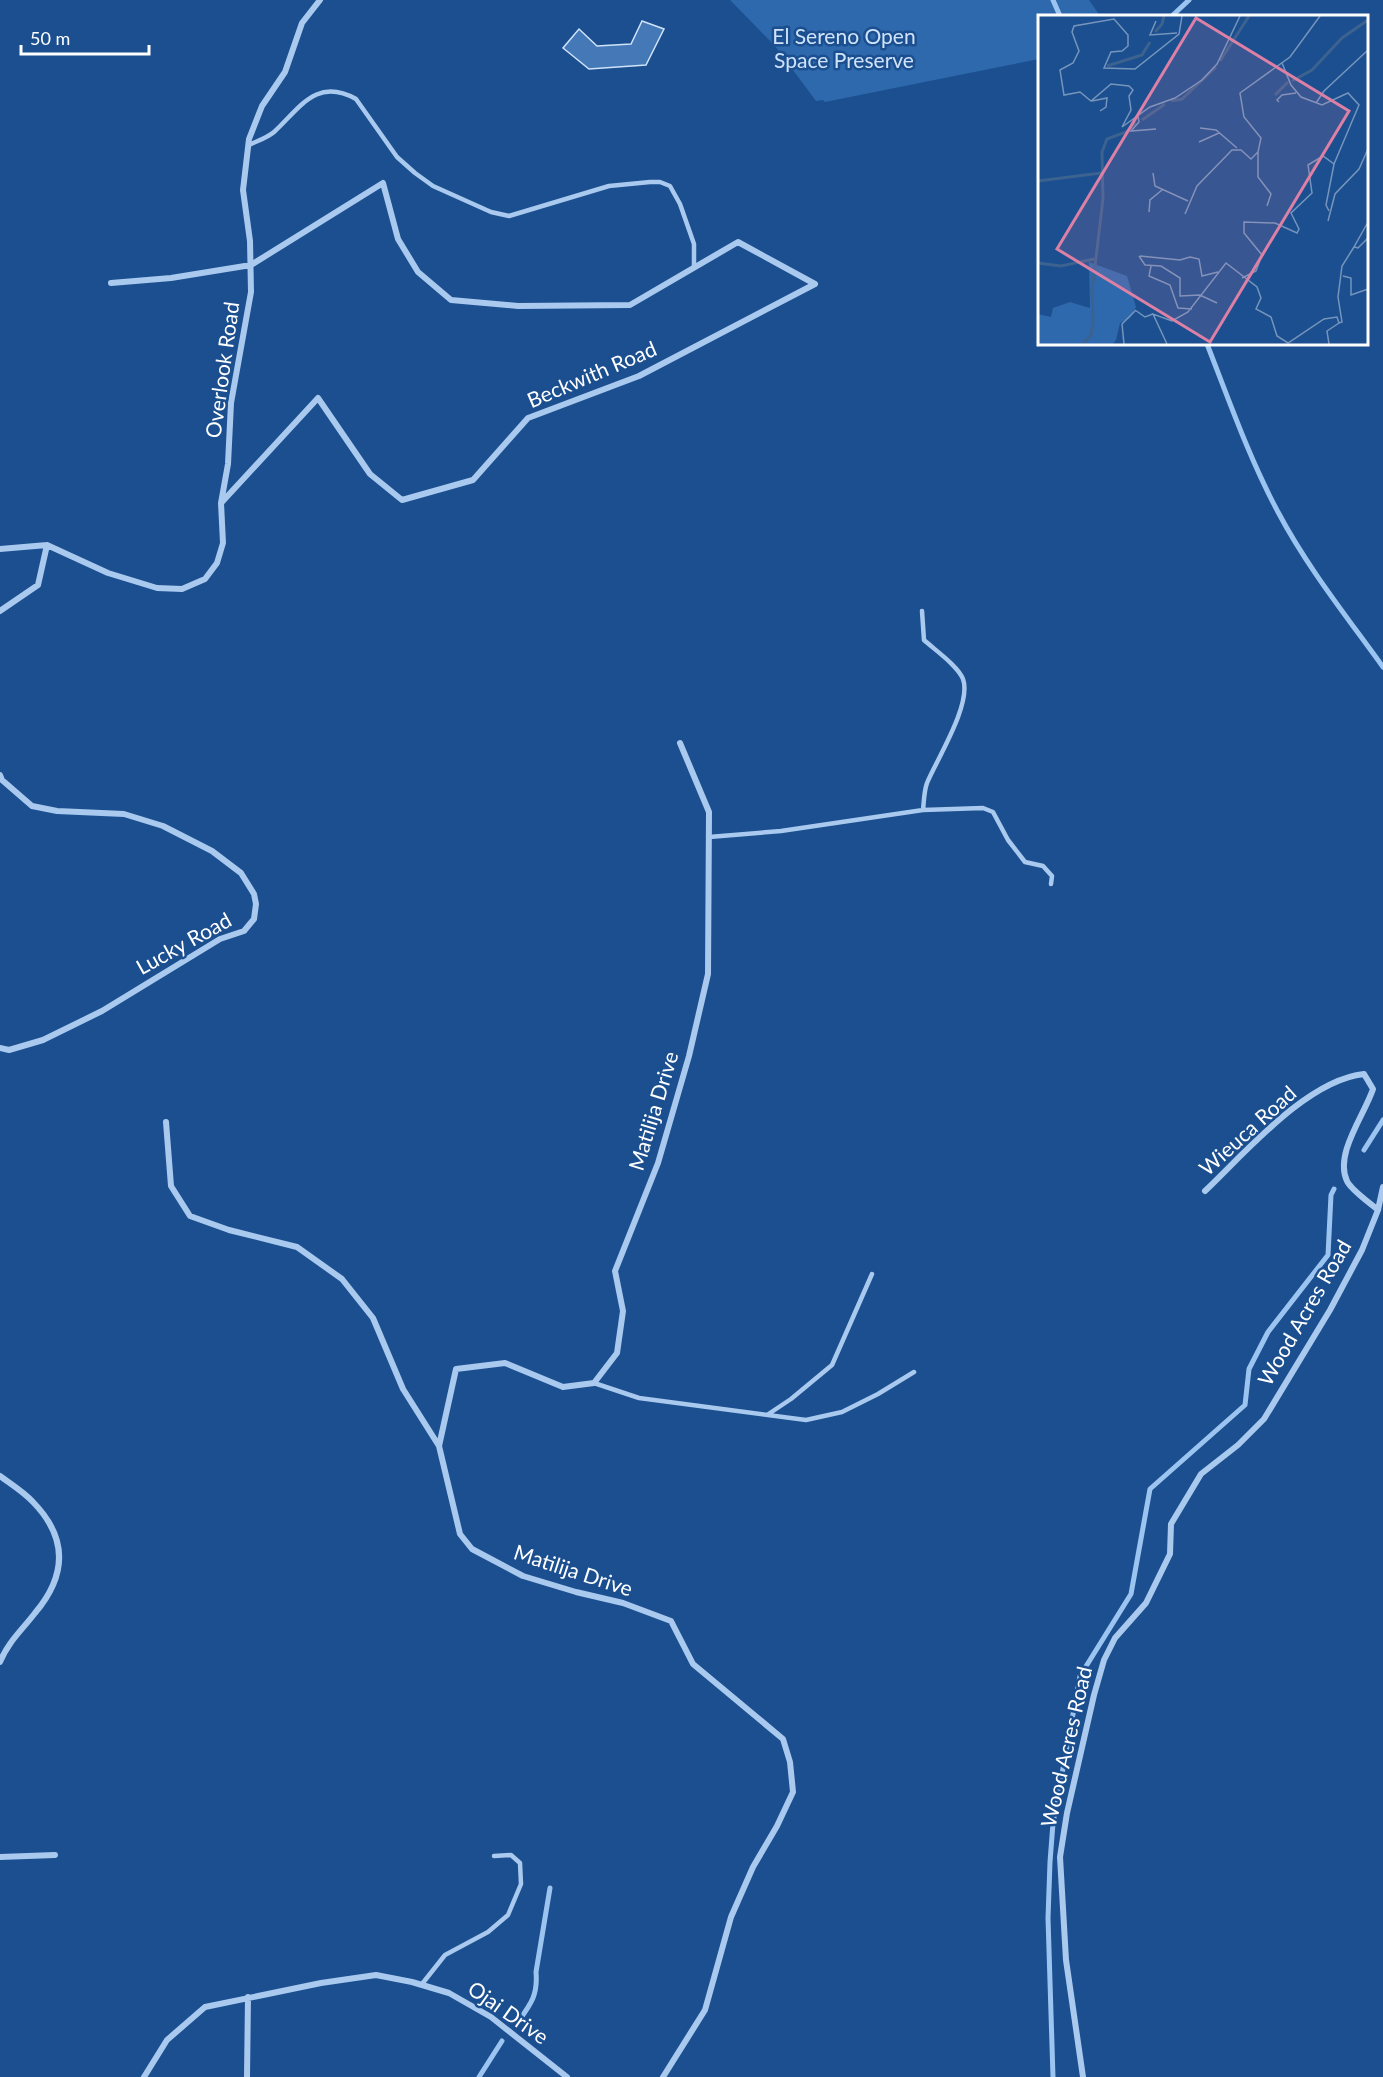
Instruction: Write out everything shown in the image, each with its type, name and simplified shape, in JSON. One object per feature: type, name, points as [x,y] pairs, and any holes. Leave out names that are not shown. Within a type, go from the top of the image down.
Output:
[{"type":"street","name":"Overlook Road","points":[[0,549],[47,545],[108,573],[157,588],[182,589],[205,579],[217,562],[223,543],[220,503],[228,464],[231,403],[251,292],[250,241],[243,190],[249,145],[262,106],[285,72],[302,23],[320,0]]},
{"type":"street","points":[[111,283],[171,278],[251,265],[383,183],[398,239],[418,272],[451,300],[518,306],[630,305],[694,268]]},
{"type":"street","name":"Beckwith Road","points":[[220,503],[318,398],[370,474],[402,500],[473,480],[528,418],[639,376],[815,284],[738,242],[694,268]]},
{"type":"street","points":[[0,612],[38,585],[47,545]]},
{"type":"street","name":"Matilija Drive","points":[[663,2077],[705,2010],[731,1917],[753,1867],[777,1827],[793,1792],[790,1762],[783,1738],[693,1664],[671,1621],[623,1603],[523,1576],[472,1549],[460,1534],[439,1446],[456,1369],[505,1364],[563,1387],[594,1383],[617,1353],[623,1311],[615,1272],[658,1163],[689,1056],[708,974],[709,812],[680,743]]},
{"type":"street","name":"Lucky Road","points":[[0,775],[2,780],[32,806],[57,811],[124,814],[163,826],[212,851],[241,873],[254,894],[256,904],[254,919],[244,931],[220,939],[102,1011],[43,1040],[9,1050],[0,1048]]},
{"type":"street","name":"Wieuca Road","points":[[1205,1191],[1294,1107],[1349,1076],[1364,1074],[1373,1089],[1370,1099],[1353,1128],[1343,1167],[1348,1183],[1378,1210]]},
{"type":"street","points":[[166,1122],[171,1186],[190,1216],[229,1230],[297,1247],[342,1278],[373,1318],[403,1389],[439,1446]]},
{"type":"street","name":"Wood Acres Road","points":[[1083,2077],[1066,1960],[1060,1857],[1067,1814],[1104,1660],[1115,1638],[1146,1603],[1170,1554],[1171,1524],[1201,1474],[1238,1445],[1264,1419],[1330,1310],[1362,1250],[1378,1210],[1383,1187]]},
{"type":"street","points":[[0,1476],[33,1501],[54,1530],[60,1555],[60,1566],[37,1612],[14,1636],[0,1662]]},
{"type":"street","points":[[0,1857],[55,1855]]},
{"type":"street","name":"Ojai Drive","points":[[144,2077],[167,2040],[205,2007],[321,1983],[376,1975],[422,1984],[449,1993],[492,2017],[567,2077]]},
{"type":"street","points":[[247,2077],[248,1997]]},
{"type":"lane","points":[[249,145],[272,133],[294,109],[308,99],[329,90],[346,93],[356,99],[397,157],[415,173],[433,186],[491,212],[509,216],[609,186],[660,182],[670,186],[680,204],[694,244],[694,268]]},
{"type":"lane","points":[[922,610],[924,640],[958,671],[963,680],[964,697],[955,724],[926,786],[923,810]]},
{"type":"lane","points":[[709,837],[781,831],[923,810],[983,808],[993,812],[1008,840],[1025,862],[1043,866],[1052,876],[1051,884]]},
{"type":"lane","points":[[767,1415],[791,1399],[832,1365],[872,1274]]},
{"type":"lane","points":[[594,1383],[639,1398],[806,1420],[842,1412],[914,1372]]},
{"type":"lane","points":[[422,1984],[445,1955],[488,1932],[508,1915],[521,1884],[520,1863],[511,1855],[494,1856]]},
{"type":"green space","name":"El Sereno Open Space Preserve","points":[[730,0],[1089,0],[1099,15],[1038,15],[1038,59],[825,102],[816,101],[775,46]]},
{"type":"building","points":[[642,21],[664,29],[646,65],[589,69],[563,48],[579,29],[597,46],[631,44]]},
{"type":"waterway","points":[[1053,0],[1060,15]]},
{"type":"waterway","points":[[1173,15],[1189,0]]},
{"type":"waterway","points":[[1207,345],[1249,450],[1278,512],[1314,572],[1383,667]]},
{"type":"waterway","points":[[1364,1150],[1383,1120]]},
{"type":"waterway","points":[[1053,2077],[1048,1918],[1050,1862],[1053,1823],[1080,1676],[1131,1594],[1150,1489],[1245,1405],[1249,1369],[1268,1332],[1328,1255],[1331,1195],[1334,1189]]},
{"type":"waterway","points":[[518,2022],[535,1993],[536,1972],[550,1888]]},
{"type":"waterway","points":[[479,2077],[502,2041]]}]
